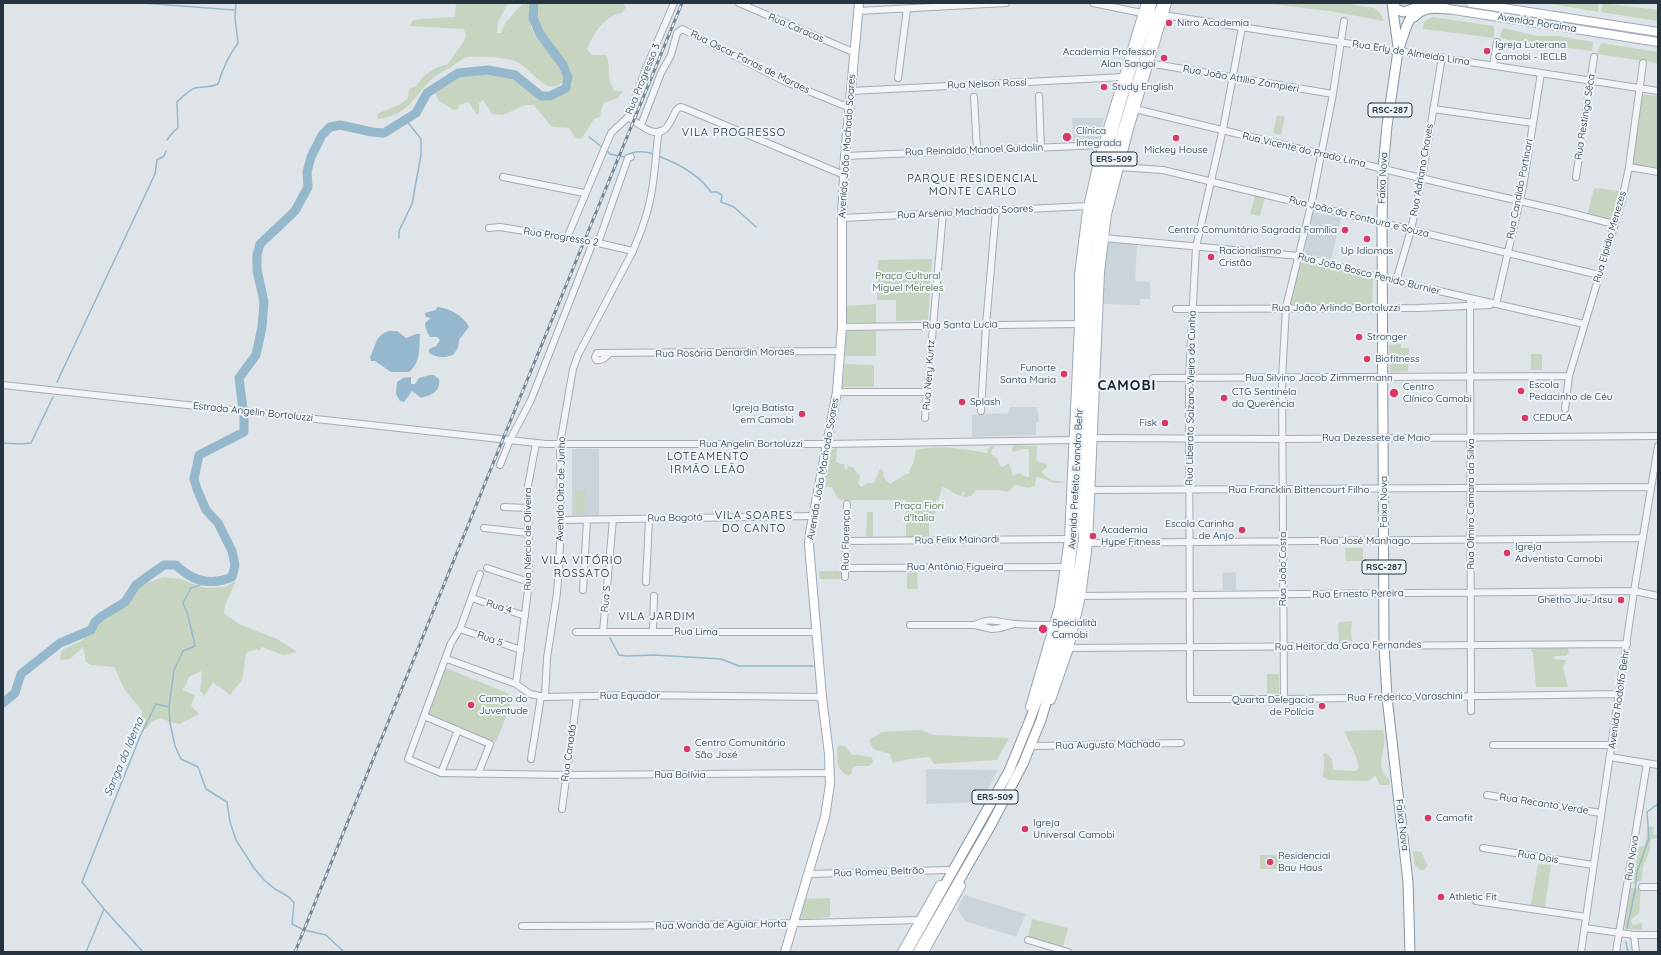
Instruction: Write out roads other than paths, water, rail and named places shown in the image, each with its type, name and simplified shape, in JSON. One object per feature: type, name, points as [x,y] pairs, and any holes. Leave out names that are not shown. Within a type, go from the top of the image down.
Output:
[{"type":"highway","name":"ERS-509","points":[[1139,47],[1142,13],[1151,3]]},
{"type":"highway","name":"Avenida Prefeito Evandro Behr","points":[[907,952],[1007,770],[1030,722],[1067,592],[1078,465],[1081,325],[1086,265],[1093,213],[1108,147],[1151,3]]},
{"type":"highway","name":"Avenida Prefeito Evandro Behr","points":[[924,951],[1011,787],[1041,720],[1067,646],[1080,568],[1085,517],[1094,272],[1099,228],[1106,189],[1120,139],[1158,14],[1163,3]]},
{"type":"highway","name":"RSC-287","points":[[1392,3],[1397,9],[1403,12],[1417,5]]},
{"type":"highway","name":"Faixa Nova","points":[[1392,3],[1398,51]]},
{"type":"highway","name":"Faixa Nova","points":[[1410,952],[1408,882],[1387,697],[1384,645],[1382,223],[1383,169],[1387,126],[1398,51],[1407,25],[1417,5]]},
{"type":"highway","points":[[1398,51],[1402,46],[1411,23],[1420,11],[1430,8],[1448,9]]},
{"type":"highway","name":"ERS-509","points":[[1106,189],[1119,167],[1120,139]]},
{"type":"highway","name":"ERS-509","points":[[1084,301],[1079,284],[1086,265]]},
{"type":"highway","name":"ERS-509","points":[[1081,325],[1092,341],[1096,356],[1091,366]]},
{"type":"highway","name":"ERS-509","points":[[1078,465],[1072,440],[1080,415]]},
{"type":"highway","name":"ERS-509","points":[[1067,592],[1065,567],[1072,540]]},
{"type":"highway","name":"ERS-509","points":[[1080,568],[1081,596]]},
{"type":"highway","points":[[1056,628],[1067,646]]},
{"type":"highway","name":"ERS-509","points":[[1041,720],[1054,691]]},
{"type":"highway","name":"ERS-509","points":[[1007,770],[1011,776],[1011,787]]},
{"type":"highway","name":"ERS-509","points":[[961,886],[974,855]]},
{"type":"main road","name":"Avenida Prefeito Evandro Behr","points":[[1072,540],[1072,440],[1081,325],[1079,284],[1088,206],[1102,146],[1146,3]]},
{"type":"main road","name":"Avenida Prefeito Evandro Behr","points":[[924,951],[1011,797],[1035,746],[1054,691],[1081,596],[1088,543],[1094,438],[1100,272],[1109,203],[1134,109],[1167,3]]},
{"type":"main road","name":"Avenida Roraima","points":[[1471,3],[1658,32]]},
{"type":"main road","name":"Avenida Roraima","points":[[1417,5],[1429,5],[1658,42]]},
{"type":"main road","name":"Avenida João Machado Soares","points":[[785,952],[825,817],[830,773],[809,545],[813,516],[837,392],[842,327],[842,218],[845,156],[858,7]]},
{"type":"main road","name":"Avenida Prefeito Evandro Behr","points":[[1056,628],[1065,567]]},
{"type":"main road","name":"Avenida Prefeito Evandro Behr","points":[[902,952],[1007,770]]},
{"type":"street","name":"Rua Progresso 3","points":[[567,238],[584,193],[611,133],[628,117],[647,66],[674,3]]},
{"type":"street","name":"Rua Caracas","points":[[739,3],[853,52]]},
{"type":"street","points":[[858,7],[907,9],[1006,3]]},
{"type":"street","points":[[1093,3],[1142,13]]},
{"type":"street","points":[[898,78],[907,9]]},
{"type":"street","name":"Rua Erly de Almeida Lima","points":[[1163,15],[1658,91]]},
{"type":"street","name":"Rua João Costa","points":[[1284,699],[1282,378],[1286,308],[1311,205],[1333,94],[1344,21]]},
{"type":"street","name":"Rua Liberato Salzano Vieira da Cunha","points":[[1190,698],[1189,378],[1196,247],[1223,131],[1234,78],[1242,27]]},
{"type":"street","name":"Rua Oscar Farias de Moraes","points":[[640,125],[661,73],[671,56],[677,33],[682,29],[784,81],[850,108]]},
{"type":"street","points":[[1493,65],[1496,42]]},
{"type":"street","name":"Rua Restinga Sêca","points":[[1576,177],[1594,57]]},
{"type":"street","name":"Rua Adriano Chaves","points":[[1396,280],[1411,230],[1422,178],[1442,58]]},
{"type":"street","name":"Rua João Attilio Zampieri","points":[[1148,63],[1333,94]]},
{"type":"street","name":"Rua Elpidio Menezes","points":[[1565,409],[1569,376],[1622,200],[1643,63]]},
{"type":"street","name":"Rua Candido Portinari","points":[[1496,304],[1519,201],[1541,73]]},
{"type":"street","name":"Rua Nelson Rossi","points":[[851,91],[1124,77]]},
{"type":"street","points":[[1039,96],[1041,148]]},
{"type":"street","points":[[974,97],[977,150]]},
{"type":"street","points":[[628,117],[650,131],[660,131],[665,129],[676,109],[680,107],[684,108],[844,175]]},
{"type":"street","points":[[1433,108],[1533,123]]},
{"type":"street","name":"Rua Vicente do Prado Lima","points":[[1134,109],[1614,224]]},
{"type":"street","name":"Avenida Oito de Junho","points":[[531,759],[543,697],[547,658],[557,593],[561,520],[560,444],[573,369],[578,355],[633,251],[646,218],[650,202],[658,136],[660,131]]},
{"type":"street","name":"Rua Reinaldo Manoel Guidolin","points":[[845,156],[1102,146]]},
{"type":"street","points":[[500,465],[510,440],[531,400],[596,243],[628,158],[631,157]]},
{"type":"street","name":"Rua João da Fontoura e Souza","points":[[1119,167],[1162,170],[1599,275]]},
{"type":"street","points":[[1628,167],[1658,172]]},
{"type":"street","points":[[504,177],[584,193]]},
{"type":"street","name":"Rua Arsênio Machado Soares","points":[[842,218],[1088,206]]},
{"type":"street","points":[[981,411],[986,325],[996,210]]},
{"type":"street","name":"Rua Nery Kurtz","points":[[926,418],[932,326],[943,213]]},
{"type":"street","name":"Rua Progresso 2","points":[[489,228],[500,228],[567,238],[633,251]]},
{"type":"street","name":"Rua João Bosco Penido Burnier","points":[[1104,238],[1299,256],[1382,278],[1584,324]]},
{"type":"street","name":"Rua Olmiro Camara da Silva","points":[[1470,298],[1471,711]]},
{"type":"street","name":"Rua João Arlindo Bortoluzzi","points":[[1176,309],[1470,307],[1496,304]]},
{"type":"street","name":"Rua Santa Lucia","points":[[842,327],[1081,325]]},
{"type":"street","name":"Rua Rosária Denardin Moraes","points":[[609,354],[840,351]]},
{"type":"street","name":"Rua Silvino Jacob Zimmermann","points":[[1152,378],[1569,376]]},
{"type":"street","name":"Estrada Angelin Bortoluzzi","points":[[3,385],[503,439]]},
{"type":"street","points":[[837,392],[928,392]]},
{"type":"street","name":"Rua Dezessete de Maio","points":[[1094,438],[1282,439],[1658,436]]},
{"type":"street","name":"Rua Angelin Bortoluzzi","points":[[503,439],[560,444],[827,444],[1072,440]]},
{"type":"street","name":"Rua Nércio de Oliveira","points":[[516,684],[529,582],[527,508],[528,486],[536,443]]},
{"type":"street","name":"Avenida Rodolfo Behr","points":[[1581,952],[1634,591],[1658,446]]},
{"type":"street","name":"Rua Francklin Bittencourt Filho","points":[[1091,490],[1651,487]]},
{"type":"street","name":"Rua Florença","points":[[845,577],[847,504]]},
{"type":"street","points":[[504,507],[527,508]]},
{"type":"street","name":"Rua Bogotá","points":[[561,520],[813,516]]},
{"type":"street","name":"Rua S","points":[[603,632],[613,519]]},
{"type":"street","points":[[646,582],[649,519]]},
{"type":"street","points":[[583,590],[587,520]]},
{"type":"street","points":[[484,528],[528,534]]},
{"type":"street","name":"Rua José Manhago","points":[[1088,543],[1643,538]]},
{"type":"street","name":"Rua Felix Mainardi","points":[[846,542],[1072,540]]},
{"type":"street","name":"Rua Antônio Figueira","points":[[845,568],[1065,567]]},
{"type":"street","points":[[487,568],[529,582]]},
{"type":"street","points":[[458,730],[441,773],[408,759],[447,659],[451,643],[455,639],[460,629],[480,574]]},
{"type":"street","name":"Rua Ernesto Pereira","points":[[1081,596],[1634,591],[1658,596]]},
{"type":"street","points":[[653,631],[654,596]]},
{"type":"street","name":"Rua 4","points":[[472,598],[525,616]]},
{"type":"street","points":[[910,625],[975,625],[982,628],[997,629],[1014,624],[1056,628]]},
{"type":"street","name":"Rua 5","points":[[460,629],[521,650]]},
{"type":"street","name":"Rua Lima","points":[[576,632],[816,632]]},
{"type":"street","name":"Rua Heitor da Graça Fernandes","points":[[1067,646],[1190,648],[1384,645],[1627,644]]},
{"type":"street","name":"Rua Equador","points":[[447,659],[516,684],[530,694],[543,697],[632,695],[822,698]]},
{"type":"street","name":"Rua Frederico Varaschini","points":[[1190,698],[1284,699],[1619,694]]},
{"type":"street","name":"Rua Canadá","points":[[562,809],[577,697]]},
{"type":"street","points":[[424,716],[490,744],[478,774]]},
{"type":"street","name":"Rua Augusto Machado","points":[[1035,746],[1181,743]]},
{"type":"street","points":[[1493,745],[1612,745]]},
{"type":"street","points":[[1610,757],[1647,763],[1658,763]]},
{"type":"street","name":"Rua Nova","points":[[1616,952],[1647,763]]},
{"type":"street","name":"Rua Bolívia","points":[[441,773],[566,775],[830,773]]},
{"type":"street","name":"Rua Recanto Verde","points":[[1487,795],[1601,813]]},
{"type":"street","name":"Rua Dois","points":[[1483,848],[1593,865]]},
{"type":"street","name":"Rua Romeu Beltrão","points":[[809,874],[948,870]]},
{"type":"street","points":[[1642,887],[1658,887]]},
{"type":"street","points":[[1476,901],[1586,917]]},
{"type":"street","name":"Rua Wanda de Aguiar Horta","points":[[522,926],[794,924],[920,920]]},
{"type":"street","points":[[1585,928],[1634,935],[1658,935]]},
{"type":"street","points":[[1634,935],[1636,952]]},
{"type":"street","points":[[1028,940],[1068,952]]},
{"type":"water","points":[[437,307],[456,313],[464,319],[469,327],[459,340],[458,348],[453,355],[450,356],[438,357],[429,353],[429,349],[436,346],[440,340],[437,337],[430,337],[425,323],[431,318],[426,317],[425,313],[436,310]]},
{"type":"water","points":[[389,331],[397,331],[406,338],[420,334],[416,364],[409,372],[391,372],[375,361],[371,361],[370,357],[376,341],[381,335]]},
{"type":"water","points":[[434,375],[439,379],[437,390],[428,396],[421,398],[412,391],[404,402],[400,401],[396,394],[397,382],[403,378],[411,377],[411,384],[415,384],[419,378]]},
{"type":"waterway","points":[[142,3],[234,10]]},
{"type":"waterway","points":[[167,140],[178,128],[177,102],[193,89],[218,84],[226,62],[238,43],[235,18],[236,3]]},
{"type":"waterway","points":[[3,703],[15,693],[21,674],[60,643],[91,630],[95,622],[102,616],[125,602],[136,585],[164,565],[176,565],[189,575],[202,580],[217,581],[232,577],[235,565],[232,551],[218,523],[206,510],[194,479],[199,455],[244,432],[244,417],[239,378],[256,355],[262,327],[264,302],[257,270],[257,255],[260,244],[295,211],[308,187],[307,172],[311,157],[322,135],[330,127],[340,125],[384,133],[416,113],[427,93],[458,73],[488,70],[515,75],[541,96],[550,96],[566,88],[568,77],[563,65],[540,34],[533,18],[534,3]]},
{"type":"waterway","points":[[399,238],[399,231],[412,204],[421,155],[421,139],[406,120]]},
{"type":"waterway","points":[[589,137],[603,148]]},
{"type":"waterway","points":[[606,150],[610,154],[624,157],[631,153],[639,152],[654,154]]},
{"type":"waterway","points":[[57,382],[155,174],[157,160],[164,156],[166,151]]},
{"type":"waterway","points":[[658,156],[687,170],[700,180],[711,192],[717,192],[722,195],[721,202],[734,207],[756,227]]},
{"type":"waterway","points":[[3,443],[31,443],[53,397]]},
{"type":"waterway","points":[[208,582],[191,588],[183,603],[188,615],[195,646],[183,651],[174,670],[169,707],[170,723],[175,746],[181,759],[198,767],[206,789],[227,802],[230,822],[236,840],[254,868],[264,880],[275,889],[289,897],[294,903],[292,924],[304,930],[326,935],[344,952]]},
{"type":"waterway","points":[[610,638],[619,655],[655,655],[721,659],[739,666],[813,666]]},
{"type":"waterway","name":"Sanga da Idema","points":[[143,952],[82,882],[141,734],[156,704],[169,707]]},
{"type":"waterway","points":[[1627,928],[1635,891],[1637,872],[1649,838],[1647,812],[1658,804]]},
{"type":"waterway","points":[[86,952],[104,909]]},
{"type":"waterway","points":[[1626,942],[1628,952]]},
{"type":"railway","points":[[295,952],[682,3]]},
{"type":"place","name":"Nitro Academia","points":[[1169,23]]},
{"type":"place","name":"Igreja Luterana Camobi - IECLB","points":[[1487,51]]},
{"type":"place","name":"Academia Professor Alan Sangoi","points":[[1164,58]]},
{"type":"place","name":"Study English","points":[[1104,87]]},
{"type":"place","name":"Clínica Integrada","points":[[1067,137]]},
{"type":"place","name":"Mickey House","points":[[1176,138]]},
{"type":"place","name":"Centro Comunitário Sagrada Família","points":[[1345,230]]},
{"type":"place","name":"Up Idiomas","points":[[1367,239]]},
{"type":"place","name":"Racionalismo Cristão","points":[[1211,257]]},
{"type":"place","name":"Stronger","points":[[1359,337]]},
{"type":"place","name":"Biofitness","points":[[1367,359]]},
{"type":"place","name":"Funorte Santa Maria","points":[[1064,374]]},
{"type":"place","name":"Escola Pedacinho de Céu","points":[[1521,391]]},
{"type":"place","name":"Centro Clínico Camobi","points":[[1394,393]]},
{"type":"place","name":"CTG Sentinela da Querência","points":[[1224,398]]},
{"type":"place","name":"Splash","points":[[962,402]]},
{"type":"place","name":"Igreja Batista em Camobi","points":[[802,414]]},
{"type":"place","name":"CEDUCA","points":[[1525,418]]},
{"type":"place","name":"Fisk","points":[[1165,423]]},
{"type":"place","name":"Escola Carinha de Anjo","points":[[1242,530]]},
{"type":"place","name":"Academia Hype Fitness","points":[[1093,536]]},
{"type":"place","name":"Igreja Adventista Camobi","points":[[1507,553]]},
{"type":"place","name":"Ghetho Jiu-Jitsu","points":[[1621,600]]},
{"type":"place","name":"Specialità Camobi","points":[[1043,629]]},
{"type":"place","name":"Campo do Juventude","points":[[471,705]]},
{"type":"place","name":"Quarta Delegacia de Polícia","points":[[1322,706]]},
{"type":"place","name":"Centro Comunitário São José","points":[[687,749]]},
{"type":"place","name":"Camofit","points":[[1428,818]]},
{"type":"place","name":"Igreja Universal Camobi","points":[[1025,829]]},
{"type":"place","name":"Residencial Bau Haus","points":[[1270,862]]},
{"type":"place","name":"Athletic Fit","points":[[1441,897]]},
{"type":"district","name":"VILA PROGRESSO","points":[[734,133]]},
{"type":"district","name":"PARQUE RESIDENCIAL MONTE CARLO","points":[[973,185]]},
{"type":"district","name":"CAMOBI","points":[[1127,386]]},
{"type":"district","name":"LOTEAMENTO IRMÃO LEÃO","points":[[708,463]]},
{"type":"district","name":"VILA SOARES DO CANTO","points":[[754,522]]},
{"type":"district","name":"VILA VITÓRIO ROSSATO","points":[[582,567]]},
{"type":"district","name":"VILA JARDIM","points":[[657,617]]},
{"type":"park label","name":"Praça Cultural Miguel Meireles","points":[[908,282]]},
{"type":"park label","name":"Praça Fiori d'Italia","points":[[919,512]]}]
